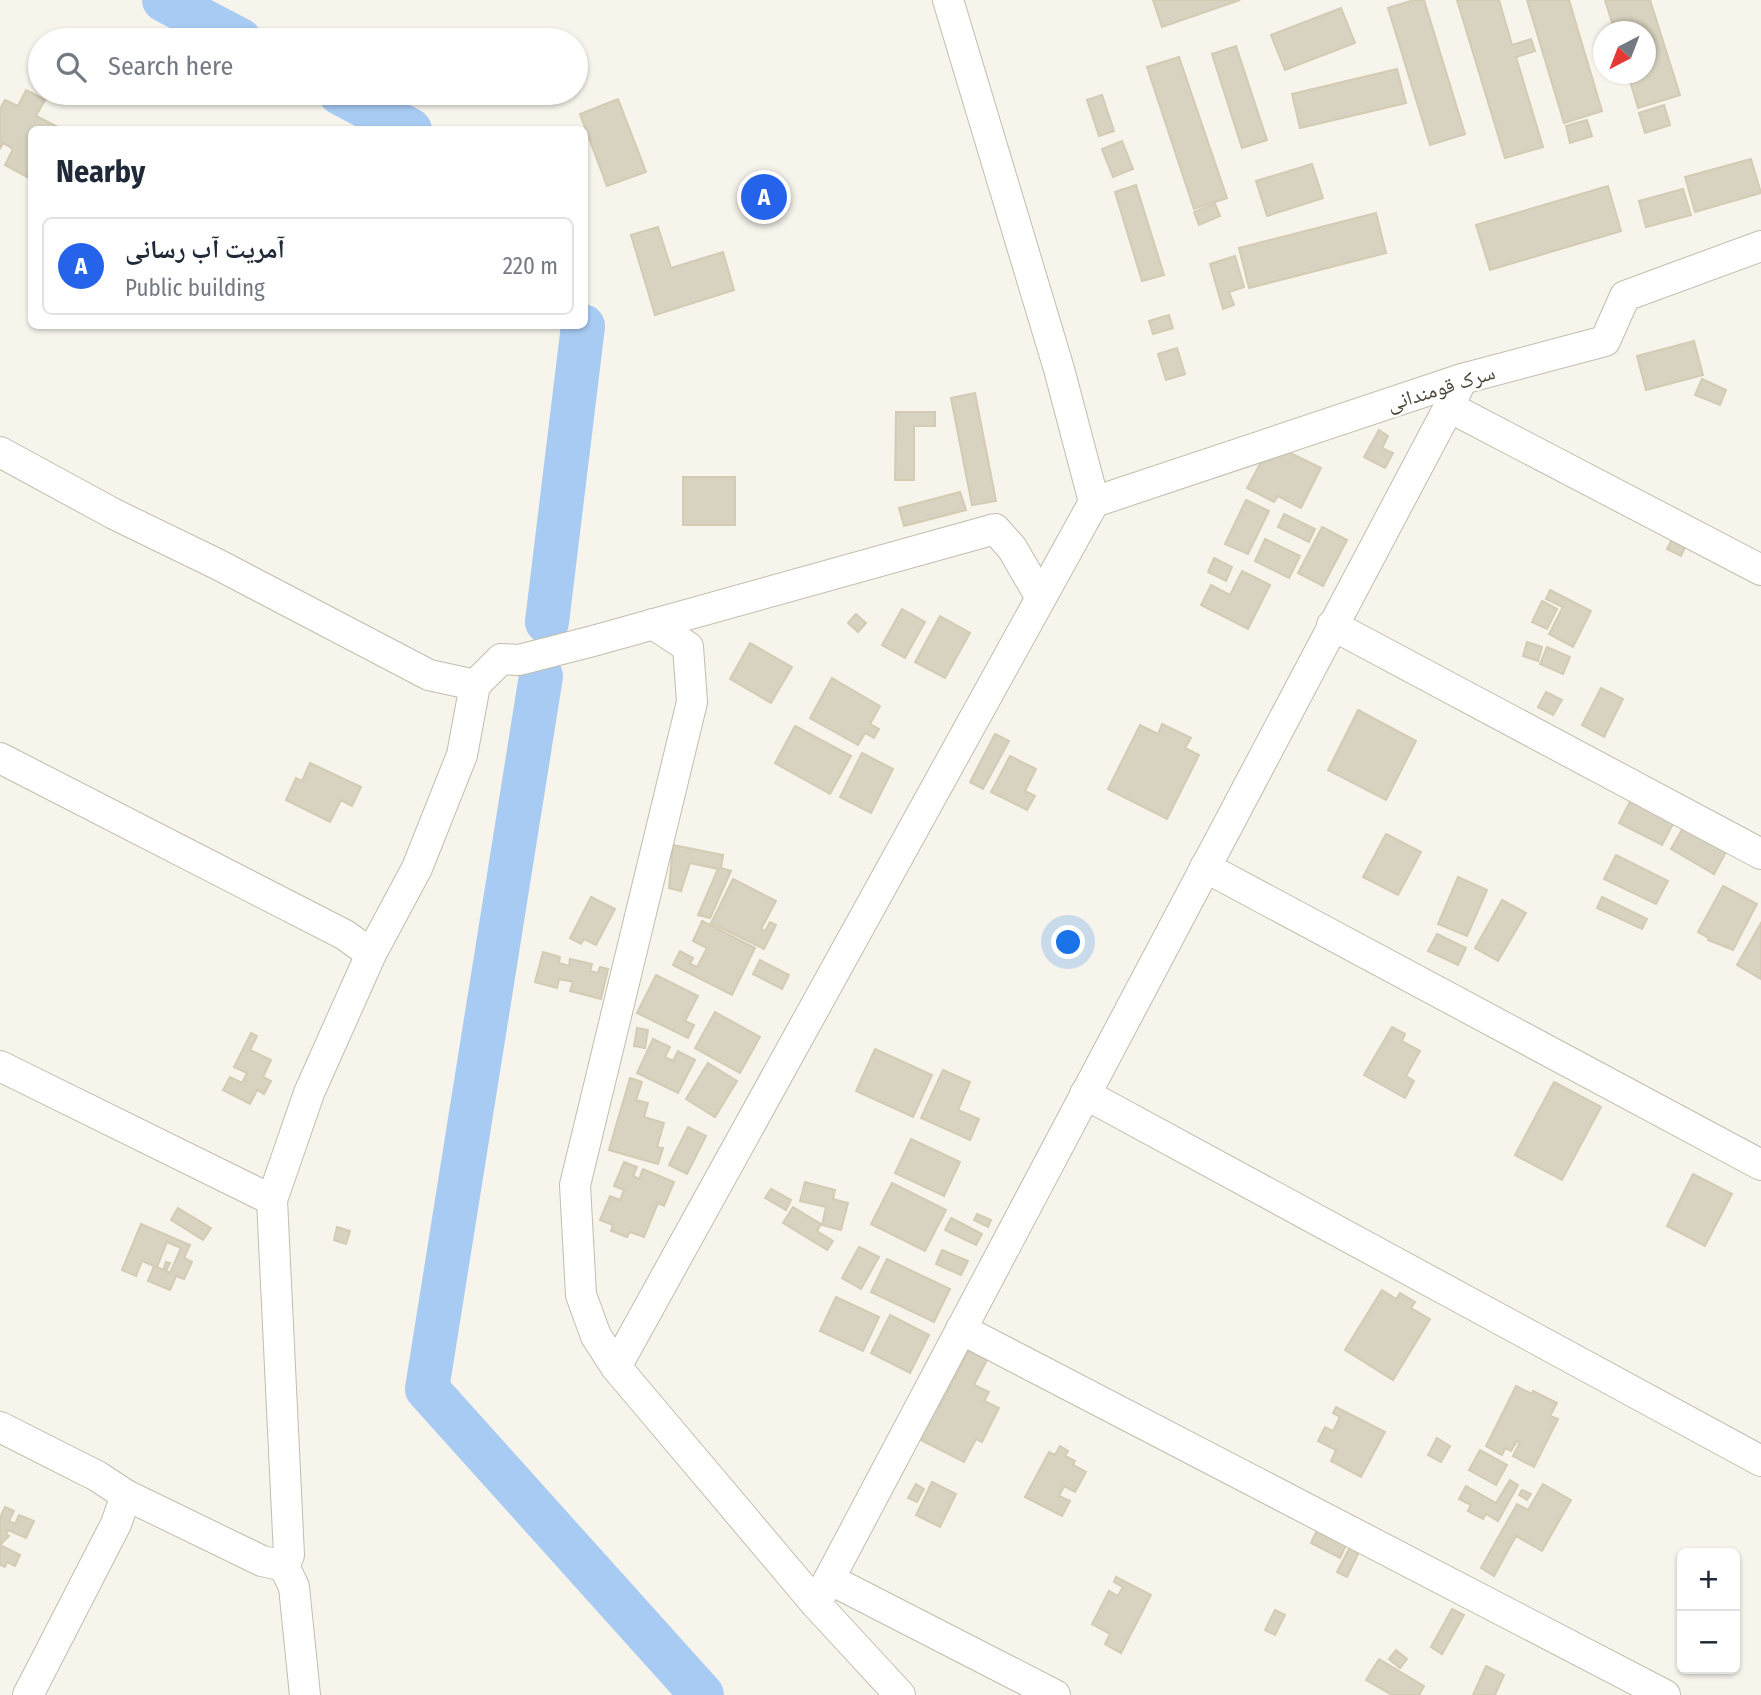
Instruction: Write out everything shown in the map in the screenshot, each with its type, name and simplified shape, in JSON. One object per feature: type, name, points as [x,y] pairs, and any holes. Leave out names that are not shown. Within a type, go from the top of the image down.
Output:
[{"type":"street","points":[[615,1367],[1094,502],[1059,369],[948,0]]},
{"type":"street","name":"سرک قومندانی","points":[[1094,502],[1462,379],[1605,341],[1625,296],[1761,246]]},
{"type":"street","points":[[823,1592],[1462,379]]},
{"type":"street","points":[[1449,407],[1761,570]]},
{"type":"street","points":[[0,453],[429,675],[475,685]]},
{"type":"street","points":[[305,1695],[294,1587],[284,1566],[289,1555],[272,1200],[309,1093],[370,954],[418,868],[462,755],[475,685],[501,659],[519,660],[995,529],[1012,548],[1041,598]]},
{"type":"street","points":[[653,624],[688,647],[692,702],[575,1185],[582,1295],[596,1336],[615,1367],[823,1592],[900,1695]]},
{"type":"street","points":[[1332,625],[1761,854]]},
{"type":"street","points":[[0,758],[345,935],[370,954]]},
{"type":"street","points":[[1205,867],[1761,1165]]},
{"type":"street","points":[[0,1066],[272,1200]]},
{"type":"street","points":[[1085,1094],[1761,1461]]},
{"type":"street","points":[[961,1329],[1665,1695]]},
{"type":"street","points":[[0,1427],[97,1476],[126,1495],[262,1561],[284,1566]]},
{"type":"street","points":[[28,1695],[116,1524],[126,1495]]},
{"type":"street","points":[[823,1592],[1055,1695]]},
{"type":"building","points":[[1153,0],[1240,0],[1162,27]]},
{"type":"building","points":[[1414,0],[1424,0],[1465,134],[1430,145],[1388,8]]},
{"type":"building","points":[[1457,0],[1499,0],[1512,45],[1531,39],[1535,51],[1516,57],[1543,147],[1505,158]]},
{"type":"building","points":[[1527,0],[1569,0],[1602,111],[1564,123]]},
{"type":"building","points":[[1605,0],[1650,0],[1680,95],[1638,108],[1631,84],[1656,84],[1656,21],[1612,21]]},
{"type":"building","points":[[1341,8],[1355,43],[1285,70],[1271,35]]},
{"type":"building","points":[[1236,46],[1267,140],[1242,148],[1212,54]]},
{"type":"building","points":[[1179,57],[1227,198],[1194,209],[1147,67]]},
{"type":"building","points":[[1397,69],[1406,103],[1300,128],[1292,94]]},
{"type":"building","points":[[26,90],[28,105],[42,105],[36,116],[56,126],[28,126],[28,177],[5,165],[13,149],[3,143],[0,149],[0,109],[5,100],[18,106]]},
{"type":"building","points":[[1102,95],[1114,131],[1099,136],[1087,100]]},
{"type":"building","points":[[618,99],[646,172],[607,186],[588,135],[588,126],[584,126],[580,114]]},
{"type":"building","points":[[1664,105],[1670,125],[1645,133],[1639,113]]},
{"type":"building","points":[[1587,120],[1592,136],[1570,143],[1566,126]]},
{"type":"building","points":[[1122,141],[1133,169],[1113,177],[1102,149]]},
{"type":"building","points":[[1751,159],[1761,193],[1695,212],[1685,177]]},
{"type":"building","points":[[1312,164],[1323,198],[1267,216],[1256,181]]},
{"type":"building","points":[[1136,185],[1164,275],[1142,281],[1115,192]]},
{"type":"building","points":[[1608,186],[1621,231],[1490,270],[1476,225]]},
{"type":"building","points":[[1683,189],[1691,215],[1646,227],[1639,201]]},
{"type":"building","points":[[1215,204],[1220,216],[1199,225],[1194,212]]},
{"type":"building","points":[[1376,213],[1386,253],[1249,288],[1239,248]]},
{"type":"building","points":[[658,227],[671,268],[723,252],[734,290],[655,315],[631,235]]},
{"type":"building","points":[[1235,256],[1244,287],[1229,292],[1234,305],[1223,309],[1210,264]]},
{"type":"building","points":[[1169,315],[1173,328],[1153,334],[1149,321]]},
{"type":"building","points":[[1694,341],[1703,375],[1646,390],[1637,356]]},
{"type":"building","points":[[1177,348],[1185,374],[1166,380],[1158,354]]},
{"type":"building","points":[[1702,379],[1726,390],[1720,405],[1695,395]]},
{"type":"building","points":[[975,393],[996,501],[972,505],[951,398]]},
{"type":"building","points":[[896,412],[935,412],[935,426],[914,426],[914,480],[895,480]]},
{"type":"building","points":[[1379,430],[1388,436],[1382,448],[1393,453],[1385,468],[1364,457]]},
{"type":"building","points":[[1282,449],[1321,468],[1301,508],[1278,496],[1274,502],[1247,488],[1267,451],[1278,457]]},
{"type":"building","points":[[683,477],[735,477],[735,525],[683,525]]},
{"type":"building","points":[[960,492],[966,510],[904,526],[899,508]]},
{"type":"building","points":[[1246,500],[1269,511],[1248,554],[1225,544]]},
{"type":"building","points":[[1284,514],[1315,529],[1309,542],[1278,527]]},
{"type":"building","points":[[1322,527],[1347,540],[1323,586],[1298,573]]},
{"type":"building","points":[[1675,533],[1688,540],[1681,556],[1667,549]]},
{"type":"building","points":[[1265,539],[1300,556],[1289,578],[1255,561]]},
{"type":"building","points":[[1214,558],[1232,567],[1226,581],[1208,572]]},
{"type":"building","points":[[1242,571],[1270,585],[1248,629],[1201,605],[1211,585],[1230,595]]},
{"type":"building","points":[[1550,590],[1591,611],[1573,647],[1549,634],[1563,607],[1546,599]]},
{"type":"building","points":[[1542,601],[1557,609],[1547,629],[1532,622]]},
{"type":"building","points":[[902,609],[925,622],[905,658],[882,645]]},
{"type":"building","points":[[856,614],[866,623],[858,632],[848,623]]},
{"type":"building","points":[[940,616],[970,633],[945,678],[915,662]]},
{"type":"building","points":[[1527,642],[1542,647],[1538,661],[1523,656]]},
{"type":"building","points":[[750,643],[792,667],[771,703],[730,679]]},
{"type":"building","points":[[1547,647],[1570,657],[1563,674],[1540,664]]},
{"type":"building","points":[[832,678],[880,706],[870,724],[879,729],[874,738],[865,733],[858,745],[810,718]]},
{"type":"building","points":[[1601,688],[1623,699],[1604,737],[1582,725]]},
{"type":"building","points":[[1546,692],[1562,700],[1553,715],[1538,707]]},
{"type":"building","points":[[1358,710],[1416,741],[1386,800],[1328,770]]},
{"type":"building","points":[[1162,724],[1191,738],[1185,748],[1199,755],[1167,819],[1108,789],[1140,725],[1158,734]]},
{"type":"building","points":[[795,726],[851,756],[830,794],[775,763]]},
{"type":"building","points":[[995,734],[1009,741],[983,789],[970,782]]},
{"type":"building","points":[[862,753],[893,769],[871,813],[840,797]]},
{"type":"building","points":[[1010,756],[1036,769],[1025,791],[1035,796],[1027,810],[991,792]]},
{"type":"building","points":[[310,763],[361,787],[352,806],[341,800],[330,822],[286,800],[296,778],[302,781]]},
{"type":"building","points":[[1634,794],[1677,816],[1662,845],[1619,823]]},
{"type":"building","points":[[1683,828],[1726,852],[1714,874],[1671,849]]},
{"type":"building","points":[[1386,834],[1421,852],[1398,895],[1363,877]]},
{"type":"building","points":[[673,845],[723,855],[721,868],[731,871],[710,918],[698,915],[718,869],[690,863],[681,891],[669,888]]},
{"type":"building","points":[[1616,855],[1668,881],[1656,904],[1604,879]]},
{"type":"building","points":[[1458,877],[1487,890],[1467,936],[1438,924]]},
{"type":"building","points":[[733,879],[776,901],[761,929],[765,931],[770,922],[776,925],[764,949],[711,923]]},
{"type":"building","points":[[1723,886],[1757,904],[1733,950],[1708,940],[1709,938],[1698,932]]},
{"type":"building","points":[[591,897],[615,909],[596,945],[584,939],[581,944],[570,938]]},
{"type":"building","points":[[1602,897],[1647,919],[1642,929],[1597,908]]},
{"type":"building","points":[[1502,900],[1526,913],[1498,961],[1475,948]]},
{"type":"building","points":[[702,921],[755,948],[732,995],[673,965],[680,951],[693,958],[690,964],[697,967],[707,948],[693,941]]},
{"type":"building","points":[[1761,923],[1761,979],[1737,965]]},
{"type":"building","points":[[1437,934],[1466,948],[1458,965],[1428,951]]},
{"type":"building","points":[[543,952],[560,957],[559,963],[569,966],[570,959],[592,964],[590,971],[598,973],[600,967],[608,969],[601,999],[570,991],[573,982],[559,979],[557,988],[535,982]]},
{"type":"building","points":[[760,960],[789,975],[782,989],[753,974]]},
{"type":"building","points":[[656,975],[698,996],[685,1021],[694,1025],[688,1038],[637,1013]]},
{"type":"building","points":[[715,1012],[760,1037],[740,1073],[695,1048]]},
{"type":"building","points":[[1392,1027],[1405,1034],[1402,1041],[1420,1051],[1406,1076],[1414,1081],[1405,1098],[1364,1075]]},
{"type":"building","points":[[637,1028],[648,1030],[645,1048],[634,1046]]},
{"type":"building","points":[[251,1033],[257,1036],[250,1050],[271,1060],[263,1077],[271,1081],[264,1094],[257,1090],[250,1104],[223,1090],[230,1077],[242,1083],[247,1073],[234,1067]]},
{"type":"building","points":[[653,1039],[670,1047],[665,1057],[673,1061],[678,1051],[695,1060],[678,1093],[637,1073]]},
{"type":"building","points":[[875,1049],[932,1075],[913,1117],[856,1091]]},
{"type":"building","points":[[708,1063],[737,1081],[715,1117],[686,1099]]},
{"type":"building","points":[[943,1070],[970,1082],[958,1110],[979,1119],[970,1140],[921,1118]]},
{"type":"building","points":[[630,1078],[642,1082],[636,1100],[648,1103],[644,1117],[664,1123],[657,1147],[663,1148],[658,1164],[609,1150]]},
{"type":"building","points":[[1554,1082],[1601,1107],[1562,1180],[1515,1155]]},
{"type":"building","points":[[688,1127],[706,1136],[687,1174],[669,1165]]},
{"type":"building","points":[[911,1139],[960,1162],[944,1196],[895,1173]]},
{"type":"building","points":[[624,1162],[637,1167],[633,1176],[639,1179],[643,1169],[674,1182],[664,1206],[658,1203],[644,1237],[630,1232],[627,1237],[611,1231],[613,1225],[600,1220],[610,1196],[620,1200],[624,1190],[614,1186]]},
{"type":"building","points":[[1693,1174],[1732,1194],[1705,1246],[1667,1226]]},
{"type":"building","points":[[805,1182],[835,1190],[833,1199],[848,1203],[841,1230],[822,1225],[826,1207],[800,1201]]},
{"type":"building","points":[[892,1183],[946,1210],[925,1251],[871,1224]]},
{"type":"building","points":[[771,1189],[791,1200],[786,1210],[765,1198]]},
{"type":"building","points":[[793,1207],[821,1224],[817,1231],[833,1241],[827,1250],[783,1223]]},
{"type":"building","points":[[178,1208],[211,1228],[203,1240],[171,1220]]},
{"type":"building","points":[[977,1214],[991,1220],[988,1227],[974,1220]]},
{"type":"building","points":[[951,1218],[982,1234],[976,1245],[945,1230]]},
{"type":"building","points":[[141,1224],[190,1245],[184,1258],[192,1262],[184,1279],[176,1276],[170,1290],[148,1281],[154,1266],[142,1261],[136,1276],[122,1270]],"holes":[[[167,1242],[181,1248],[170,1273],[166,1271],[170,1263],[166,1262],[163,1270],[157,1267]]]},
{"type":"building","points":[[337,1227],[350,1231],[346,1244],[334,1240]]},
{"type":"building","points":[[859,1247],[879,1257],[861,1289],[842,1278]]},
{"type":"building","points":[[942,1250],[968,1261],[961,1275],[936,1264]]},
{"type":"building","points":[[887,1259],[950,1289],[934,1322],[871,1292]]},
{"type":"building","points":[[1382,1290],[1396,1299],[1400,1293],[1415,1302],[1411,1308],[1430,1319],[1393,1380],[1345,1350]]},
{"type":"building","points":[[836,1297],[879,1317],[863,1351],[820,1331]]},
{"type":"building","points":[[890,1315],[929,1335],[910,1373],[871,1353]]},
{"type":"building","points":[[970,1348],[988,1358],[974,1385],[989,1392],[984,1401],[999,1408],[982,1442],[976,1439],[964,1462],[915,1437],[935,1404],[940,1406]]},
{"type":"building","points":[[1516,1386],[1557,1403],[1550,1416],[1558,1419],[1534,1467],[1513,1456],[1520,1442],[1517,1441],[1511,1451],[1505,1448],[1502,1455],[1486,1446]]},
{"type":"building","points":[[1336,1407],[1385,1432],[1361,1477],[1331,1461],[1336,1450],[1318,1441],[1325,1427],[1333,1431],[1340,1417],[1333,1413]]},
{"type":"building","points":[[1437,1438],[1450,1446],[1441,1462],[1428,1455]]},
{"type":"building","points":[[1060,1446],[1068,1451],[1065,1456],[1075,1461],[1073,1465],[1086,1472],[1075,1492],[1064,1486],[1059,1496],[1070,1501],[1062,1516],[1025,1497],[1049,1452],[1055,1455]]},
{"type":"building","points":[[1480,1450],[1507,1465],[1496,1485],[1469,1470]]},
{"type":"building","points":[[1510,1480],[1518,1485],[1498,1521],[1486,1514],[1483,1519],[1468,1511],[1471,1505],[1459,1499],[1466,1486],[1496,1503]]},
{"type":"building","points":[[932,1482],[956,1494],[940,1527],[916,1515]]},
{"type":"building","points":[[916,1484],[924,1489],[917,1502],[908,1498]]},
{"type":"building","points":[[1543,1484],[1571,1500],[1542,1551],[1516,1536],[1494,1576],[1481,1568],[1517,1504],[1528,1510]]},
{"type":"building","points":[[1522,1490],[1531,1494],[1527,1500],[1519,1495]]},
{"type":"building","points":[[5,1507],[14,1511],[9,1521],[15,1524],[19,1515],[34,1521],[26,1538],[8,1530],[6,1534],[9,1536],[0,1545],[0,1518]]},
{"type":"building","points":[[1320,1524],[1349,1539],[1340,1558],[1311,1543]]},
{"type":"building","points":[[1352,1543],[1361,1548],[1347,1577],[1337,1572]]},
{"type":"building","points":[[0,1545],[20,1555],[15,1566],[7,1562],[5,1567],[0,1565]]},
{"type":"building","points":[[1116,1577],[1151,1595],[1121,1653],[1105,1644],[1110,1634],[1092,1624],[1109,1591],[1118,1596],[1123,1587],[1114,1582]]},
{"type":"building","points":[[1452,1609],[1464,1615],[1442,1654],[1431,1647]]},
{"type":"building","points":[[1275,1610],[1285,1615],[1275,1635],[1265,1630]]},
{"type":"building","points":[[1396,1650],[1407,1659],[1400,1668],[1389,1659]]},
{"type":"building","points":[[1379,1659],[1424,1686],[1419,1695],[1392,1695],[1366,1680]]},
{"type":"building","points":[[1486,1666],[1504,1675],[1495,1695],[1473,1695]]},
{"type":"waterway","points":[[164,0],[217,28]]},
{"type":"waterway","points":[[363,105],[402,126]]},
{"type":"waterway","points":[[547,622],[583,329]]},
{"type":"waterway","points":[[541,676],[427,1389],[702,1695]]},
{"type":"place","name":"آمریت آب رسانی","points":[[764,197]]}]
